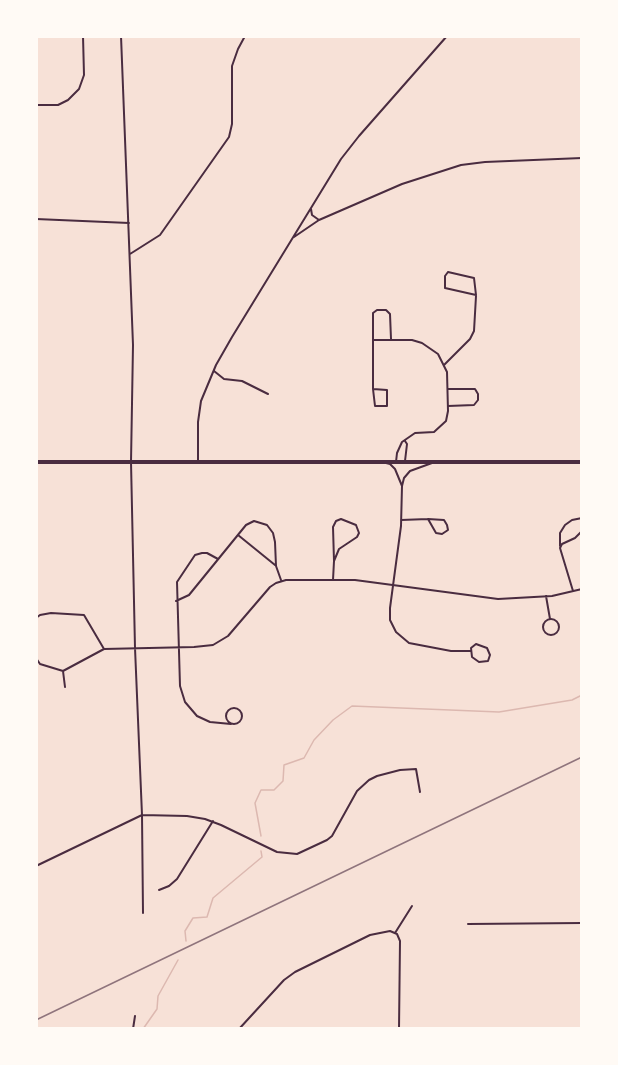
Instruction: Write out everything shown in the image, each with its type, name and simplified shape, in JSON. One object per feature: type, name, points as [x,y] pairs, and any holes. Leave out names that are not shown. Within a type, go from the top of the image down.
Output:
[{"type":"main road","points":[[36,462],[582,462]]},
{"type":"street","points":[[36,105],[58,105],[68,100],[79,89],[85,70],[83,36]]},
{"type":"street","points":[[121,36],[133,345],[131,462],[143,913]]},
{"type":"street","points":[[130,254],[160,235],[229,137],[232,124],[232,66],[245,36]]},
{"type":"street","points":[[438,36],[443,41]]},
{"type":"street","points":[[198,462],[201,401],[232,337],[341,159],[447,36]]},
{"type":"street","points":[[292,239],[319,220],[402,184],[461,165],[582,158]]},
{"type":"street","points":[[311,208],[312,215],[319,220]]},
{"type":"street","points":[[36,219],[129,224]]},
{"type":"street","points":[[444,365],[470,339],[474,331],[476,295],[476,280],[472,277],[446,273],[443,283],[445,288],[476,295]]},
{"type":"street","points":[[373,388],[387,390],[387,406],[375,406],[373,388],[373,313],[376,310],[386,310],[390,314],[391,340]]},
{"type":"street","points":[[373,340],[411,340],[422,343],[434,350],[444,365],[448,389],[446,421],[440,429],[429,433],[415,433],[402,442],[396,462]]},
{"type":"street","points":[[214,371],[224,379],[242,381],[268,394]]},
{"type":"street","points":[[448,389],[475,389],[478,394],[478,400],[474,405],[448,406]]},
{"type":"street","points":[[405,441],[407,444],[405,462]]},
{"type":"street","points":[[381,462],[390,464],[395,469],[402,486]]},
{"type":"street","points":[[434,462],[410,471],[404,478],[390,620],[402,639],[414,645],[451,651],[471,651]]},
{"type":"street","points":[[573,591],[559,538],[562,529],[572,520],[582,518]]},
{"type":"street","points":[[401,520],[428,519],[444,520],[448,530],[442,534],[436,533],[428,519]]},
{"type":"street","points":[[333,580],[333,527],[336,521],[344,520],[358,527],[359,533],[357,537],[339,549],[334,561]]},
{"type":"street","points":[[176,601],[189,595],[238,535],[250,523],[258,521],[267,525],[274,537],[276,566],[281,580]]},
{"type":"street","points":[[560,548],[582,531]]},
{"type":"street","points":[[238,535],[276,566]]},
{"type":"street","points":[[218,560],[202,553],[192,558],[177,582],[181,692],[188,707],[197,716],[210,722],[231,724],[237,723],[241,720],[242,713],[238,709],[233,708],[226,713],[225,718],[231,724]]},
{"type":"street","points":[[36,658],[39,664],[63,670],[104,649],[208,646],[223,640],[266,591],[281,580],[355,580],[498,599],[546,596],[582,589]]},
{"type":"street","points":[[546,596],[550,619]]},
{"type":"street","points":[[36,618],[51,613],[84,615],[104,649]]},
{"type":"street","points":[[550,619],[556,620],[560,627],[558,633],[552,636],[543,630],[545,623],[550,619]]},
{"type":"street","points":[[474,644],[481,644],[488,648],[490,659],[485,663],[479,662],[472,657],[471,651],[474,644]]},
{"type":"street","points":[[63,670],[65,687]]},
{"type":"street","points":[[36,866],[142,815],[188,816],[213,821],[277,852],[297,854],[332,836],[357,791],[377,776],[400,770],[417,769],[420,792]]},
{"type":"street","points":[[159,890],[177,879],[213,821]]},
{"type":"street","points":[[395,933],[412,906]]},
{"type":"street","points":[[468,924],[582,924]]},
{"type":"street","points":[[238,1029],[294,972],[370,935],[390,931],[395,933],[400,941],[399,1029]]},
{"type":"street","points":[[133,1029],[135,1016]]},
{"type":"waterway","points":[[261,836],[255,803],[261,790],[274,790],[283,781],[284,765],[304,758],[314,740],[333,720],[352,706],[499,712],[572,700],[582,695]]},
{"type":"waterway","points":[[186,941],[185,931],[193,918],[207,917],[213,898],[262,857],[261,851]]},
{"type":"waterway","points":[[143,1029],[157,1009],[158,996],[178,960]]},
{"type":"railway","points":[[36,1020],[582,757]]}]
